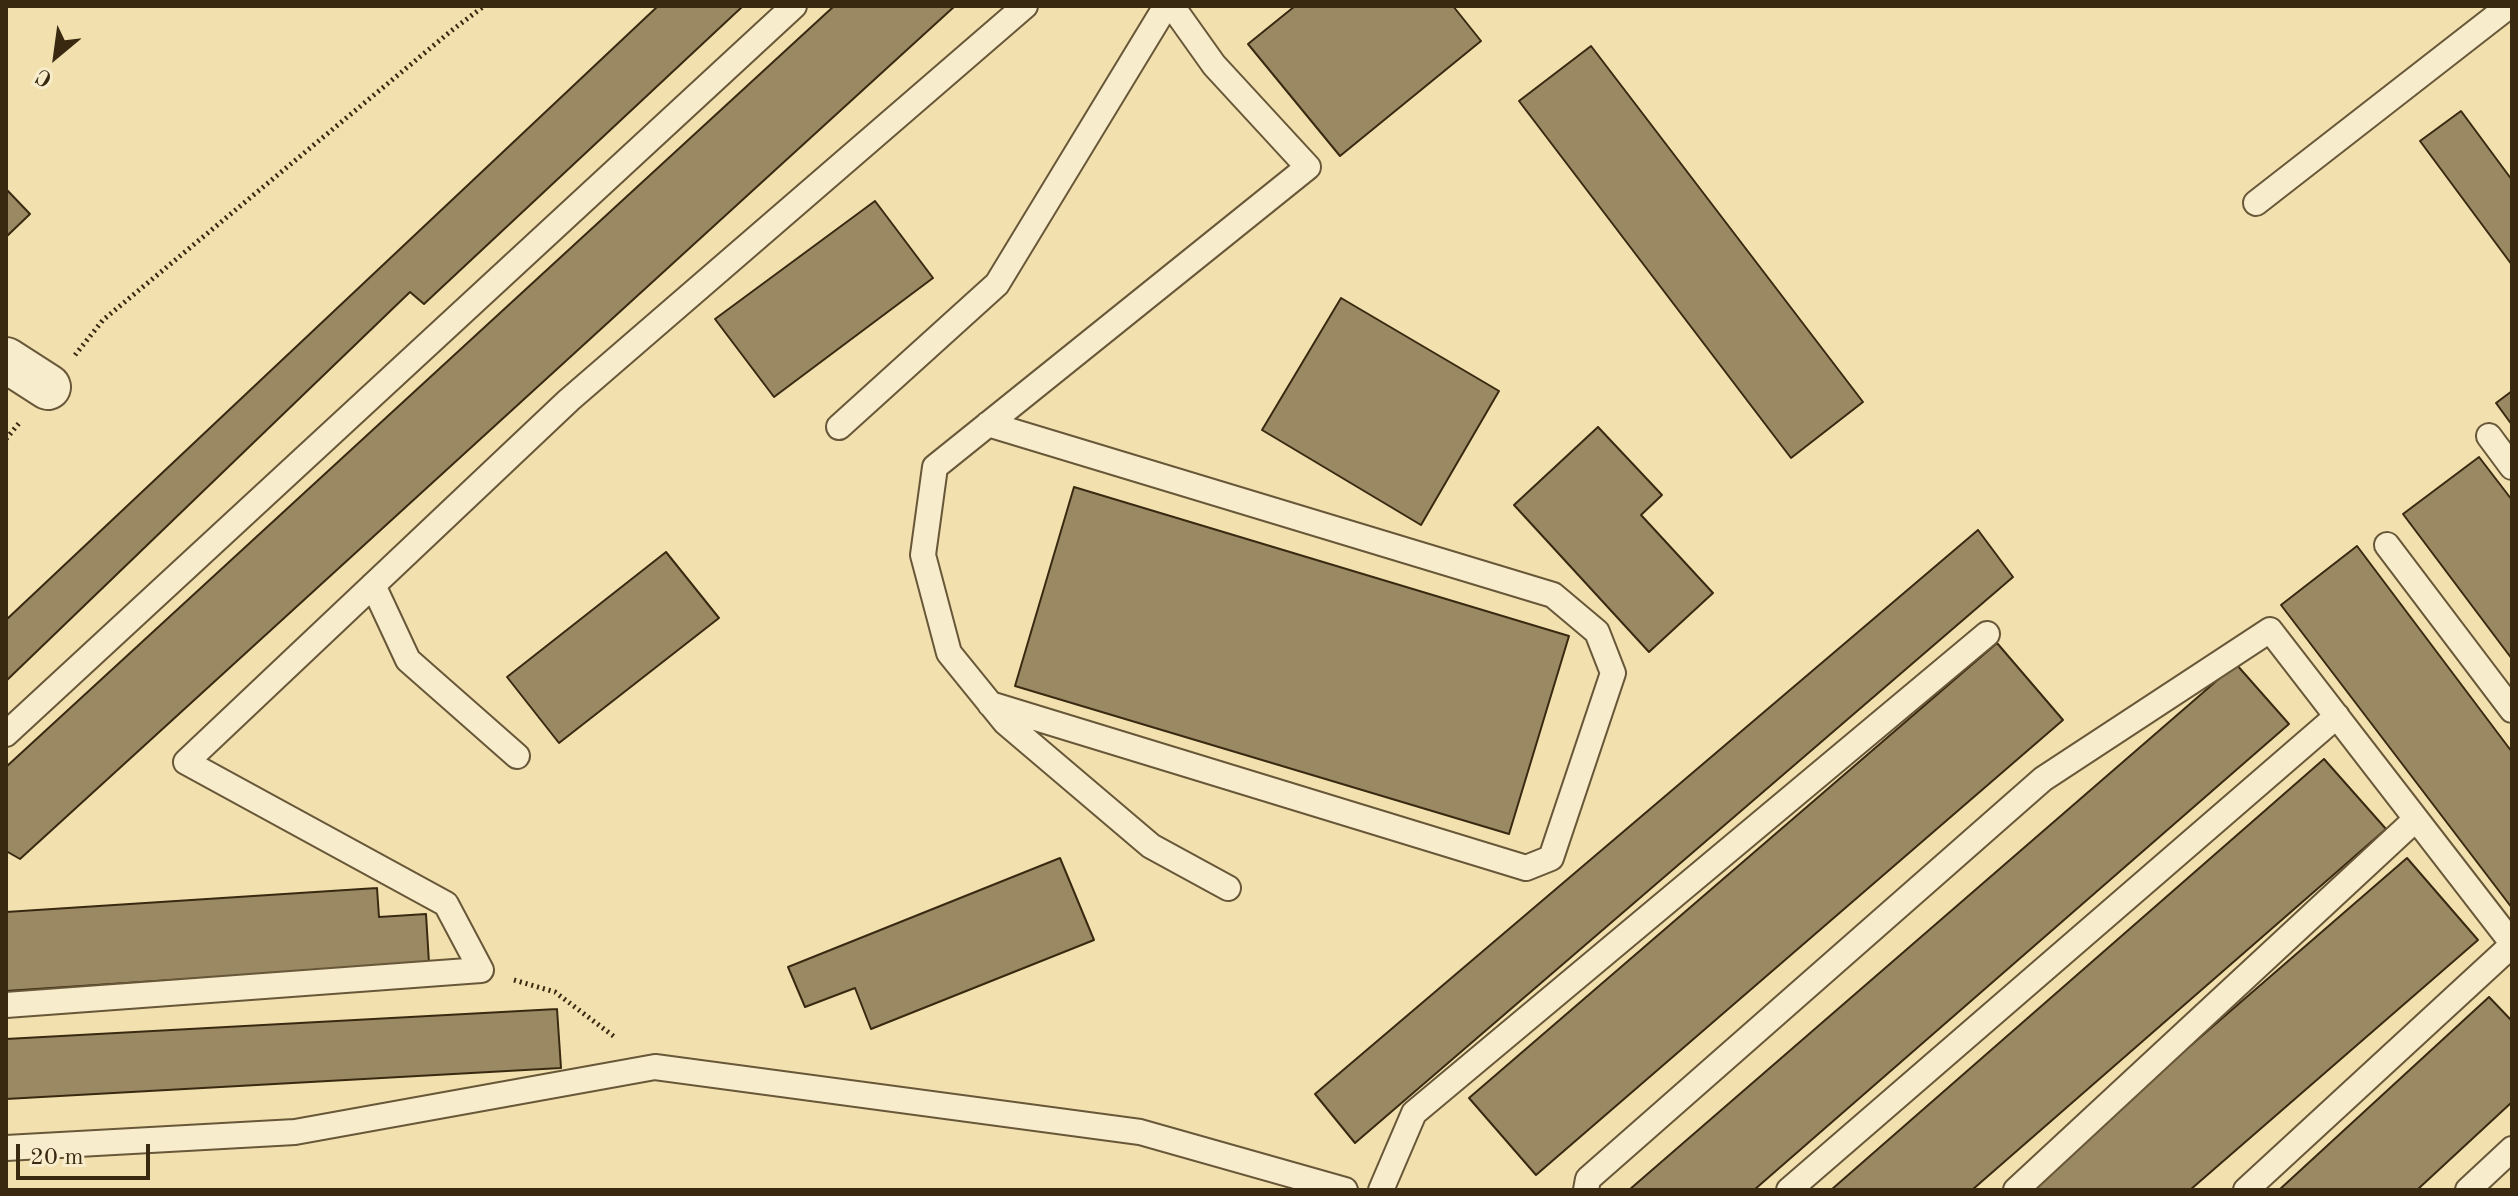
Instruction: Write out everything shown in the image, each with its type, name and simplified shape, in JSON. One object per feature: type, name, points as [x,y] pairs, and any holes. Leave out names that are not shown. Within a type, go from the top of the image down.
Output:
[{"type":"street","points":[[6,360],[48,387]]},
{"type":"lane","points":[[6,734],[794,6]]},
{"type":"lane","points":[[6,1005],[481,970],[446,904],[186,762],[569,400],[1025,6]]},
{"type":"lane","points":[[839,427],[997,284],[1169,6],[1214,65],[1308,167],[935,467],[923,555],[949,653],[1005,722],[1151,846],[1228,888]]},
{"type":"lane","points":[[2256,203],[2509,6]]},
{"type":"lane","points":[[988,424],[1553,595],[1597,632],[1613,673],[1551,858],[1526,868],[990,704]]},
{"type":"lane","points":[[2489,436],[2512,467]]},
{"type":"lane","points":[[2387,545],[2512,710]]},
{"type":"lane","points":[[373,585],[408,660],[517,756]]},
{"type":"lane","points":[[1586,1190],[1588,1179],[2043,779],[2270,630],[2512,944],[2246,1190]]},
{"type":"lane","points":[[1381,1190],[1414,1113],[1987,634]]},
{"type":"lane","points":[[1789,1190],[2337,716]]},
{"type":"lane","points":[[2016,1190],[2416,819]]},
{"type":"lane","points":[[6,1148],[295,1132],[655,1067],[1140,1132],[1345,1190]]},
{"type":"lane","points":[[2468,1190],[2512,1149]]},
{"type":"path","points":[[6,439],[103,320],[484,6]]},
{"type":"path","points":[[481,970],[555,992],[655,1067]]},
{"type":"building","points":[[658,6],[743,6],[424,304],[410,292],[6,681],[6,620]]},
{"type":"building","points":[[834,6],[955,6],[20,859],[6,851],[6,767]]},
{"type":"building","points":[[1295,6],[1453,6],[1481,41],[1340,156],[1248,44]]},
{"type":"building","points":[[1591,46],[1863,402],[1791,458],[1519,101]]},
{"type":"building","points":[[2461,111],[2512,180],[2512,265],[2420,141]]},
{"type":"building","points":[[6,189],[30,214],[6,237]]},
{"type":"building","points":[[875,201],[933,278],[774,397],[715,319]]},
{"type":"building","points":[[1341,298],[1499,391],[1421,525],[1262,430]]},
{"type":"building","points":[[2512,391],[2512,425],[2496,403]]},
{"type":"building","points":[[1598,427],[1662,495],[1641,515],[1713,593],[1649,652],[1514,505]]},
{"type":"building","points":[[2479,457],[2512,500],[2512,659],[2403,514]]},
{"type":"building","points":[[1074,487],[1569,636],[1509,834],[1015,686]]},
{"type":"building","points":[[1978,530],[2013,577],[1355,1143],[1315,1094]]},
{"type":"building","points":[[2357,546],[2512,752],[2512,908],[2281,605]]},
{"type":"building","points":[[666,552],[719,618],[559,743],[507,677]]},
{"type":"building","points":[[1997,643],[2063,720],[1536,1175],[1469,1098]]},
{"type":"building","points":[[2236,664],[2289,724],[1754,1190],[1629,1190]]},
{"type":"building","points":[[2324,759],[2386,829],[1972,1190],[1831,1190]]},
{"type":"building","points":[[1060,858],[1094,940],[871,1029],[855,988],[805,1007],[788,967]]},
{"type":"building","points":[[2407,858],[2478,940],[2190,1190],[2024,1190]]},
{"type":"building","points":[[377,888],[379,917],[426,914],[429,963],[6,991],[6,912]]},
{"type":"building","points":[[2489,997],[2512,1021],[2512,1102],[2417,1190],[2279,1190]]},
{"type":"building","points":[[557,1009],[561,1068],[6,1099],[6,1039]]}]
